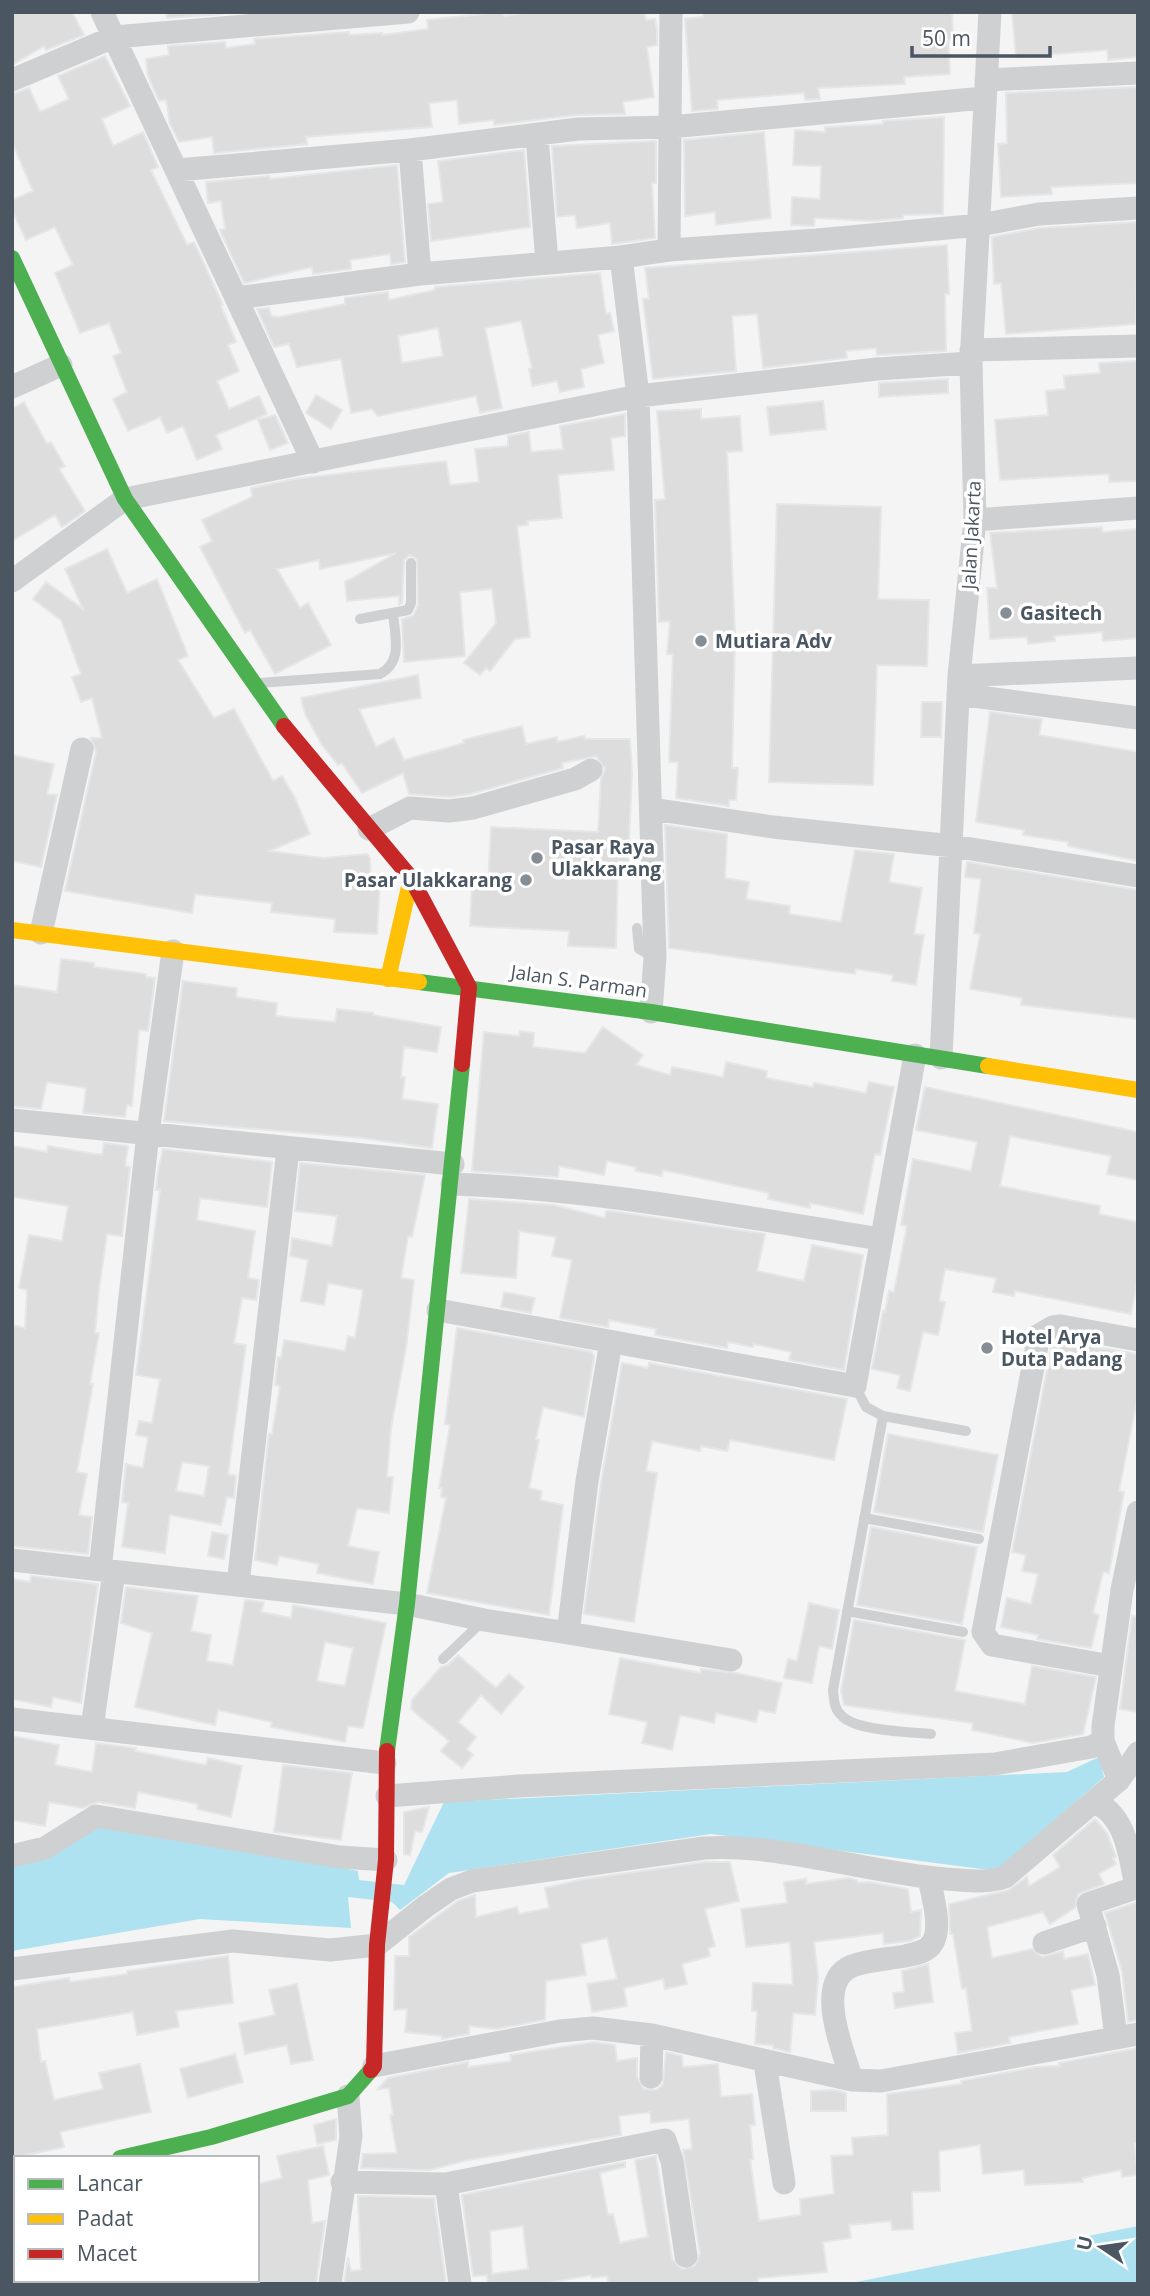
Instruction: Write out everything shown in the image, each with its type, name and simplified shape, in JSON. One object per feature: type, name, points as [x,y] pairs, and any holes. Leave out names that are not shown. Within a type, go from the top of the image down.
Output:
[{"type":"main road","points":[[12,258],[125,499],[253,684],[310,760],[411,878],[469,987],[407,1604],[385,1763],[385,1866],[377,1945],[374,2066],[348,2096],[211,2137],[129,2156]]},
{"type":"main road","points":[[388,979],[411,878]]},
{"type":"main road","name":"Jalan S. Parman","points":[[12,930],[651,1012],[1138,1090]]},
{"type":"street","points":[[102,12],[313,462]]},
{"type":"street","points":[[12,80],[114,37],[408,12]]},
{"type":"street","points":[[669,250],[671,12]]},
{"type":"street","name":"Jalan Jakarta","points":[[941,1058],[959,685],[975,520],[971,357],[990,12]]},
{"type":"street","points":[[177,170],[410,150],[578,130],[670,127],[1138,73]]},
{"type":"street","points":[[537,136],[547,262]]},
{"type":"street","points":[[410,150],[420,274]]},
{"type":"street","points":[[236,298],[420,274],[621,257],[669,250],[980,225],[1039,215],[1138,208]]},
{"type":"street","points":[[621,257],[638,397],[652,809],[655,958],[651,1012]]},
{"type":"street","points":[[12,581],[125,499],[638,397],[971,357],[1138,346]]},
{"type":"street","points":[[12,387],[61,365]]},
{"type":"street","points":[[975,520],[1138,508]]},
{"type":"street","points":[[959,685],[1138,668]]},
{"type":"street","points":[[959,685],[1138,718]]},
{"type":"street","points":[[41,933],[82,749]]},
{"type":"street","points":[[369,829],[410,808],[449,811],[473,808],[575,779],[591,770]]},
{"type":"street","points":[[652,809],[773,827],[953,846],[1138,876]]},
{"type":"street","points":[[92,1728],[148,1133],[173,951]]},
{"type":"street","points":[[438,1310],[855,1386],[915,1055]]},
{"type":"street","points":[[12,1120],[288,1149],[526,1186],[612,1196],[880,1239]]},
{"type":"street","points":[[238,1584],[288,1149]]},
{"type":"street","points":[[1111,1666],[992,1645],[983,1632],[1039,1335],[1053,1327],[1061,1326],[1138,1340]]},
{"type":"street","points":[[568,1633],[587,1481],[611,1342]]},
{"type":"street","points":[[1118,1778],[1106,1747],[1111,1666],[1130,1591],[1138,1511]]},
{"type":"street","points":[[12,1560],[407,1604],[484,1620],[731,1660]]},
{"type":"street","points":[[12,1719],[385,1763]]},
{"type":"street","points":[[387,1796],[519,1786],[995,1764],[1091,1747],[1106,1747]]},
{"type":"street","points":[[12,1969],[233,1941],[330,1950],[377,1945],[451,1889],[472,1881],[704,1847],[738,1847],[929,1878],[985,1882],[1005,1877],[1093,1802],[1118,1778],[1138,1753]]},
{"type":"street","points":[[374,2066],[560,2031],[593,2028],[652,2035],[765,2063],[852,2080],[881,2081],[1127,2035],[1088,1904],[1137,1887],[1116,1819],[1106,1806],[1093,1802]]},
{"type":"street","points":[[12,1856],[45,1848],[96,1816],[385,1866]]},
{"type":"street","points":[[852,2080],[833,2018],[837,1984],[841,1974],[853,1966],[918,1953],[929,1948],[936,1930],[929,1878]]},
{"type":"street","points":[[1044,1943],[1095,1926]]},
{"type":"street","points":[[651,2077],[652,2035]]},
{"type":"street","points":[[765,2063],[784,2183]]},
{"type":"street","points":[[330,2284],[342,2182],[351,2136],[348,2096]]},
{"type":"street","points":[[342,2182],[446,2184],[665,2140],[672,2161],[686,2256]]},
{"type":"street","points":[[446,2184],[460,2284]]},
{"type":"lane","points":[[360,619],[406,611],[411,607],[411,563]]},
{"type":"lane","points":[[253,684],[380,674],[391,668],[395,660],[393,613]]},
{"type":"lane","points":[[637,928],[639,949],[655,958]]},
{"type":"lane","points":[[855,1386],[866,1406],[883,1416],[966,1431]]},
{"type":"lane","points":[[883,1416],[846,1611],[833,1690],[835,1707],[843,1719],[860,1724],[931,1734]]},
{"type":"lane","points":[[864,1518],[979,1539]]},
{"type":"lane","points":[[846,1611],[963,1632]]},
{"type":"lane","points":[[443,1659],[484,1620]]},
{"type":"water","points":[[1099,1757],[1104,1777],[997,1871],[711,1834],[449,1873],[400,1910],[392,1902],[348,1897],[351,1928],[200,1919],[12,1951],[12,1858],[93,1818],[358,1871],[359,1880],[404,1885],[444,1802],[1067,1772]]},
{"type":"water","points":[[1138,2226],[1138,2284],[846,2284]]},
{"type":"building","points":[[12,12],[72,12],[84,35],[46,50],[44,46],[12,65]]},
{"type":"building","points":[[166,12],[221,12],[222,14],[167,18]]},
{"type":"building","points":[[502,12],[504,16],[530,12],[644,12],[646,20],[655,19],[657,31],[657,45],[647,47],[654,97],[623,102],[625,114],[576,115],[494,125],[494,120],[459,124],[457,100],[429,103],[432,127],[306,137],[307,144],[214,153],[212,137],[179,142],[170,124],[166,100],[159,101],[148,76],[146,59],[169,55],[168,46],[225,42],[226,48],[255,44],[254,39],[349,32],[349,35],[382,35],[428,29],[427,20]]},
{"type":"building","points":[[703,12],[952,12],[953,39],[948,40],[950,74],[904,77],[905,84],[818,88],[820,99],[805,100],[804,93],[717,100],[718,109],[692,111],[685,19],[703,17]]},
{"type":"building","points":[[1012,12],[1138,12],[1138,57],[1108,60],[1107,50],[1016,57]]},
{"type":"building","points":[[105,56],[130,106],[102,119],[113,146],[143,132],[158,167],[151,170],[187,245],[194,242],[223,305],[221,306],[236,342],[228,345],[239,371],[217,381],[229,409],[259,396],[267,414],[216,435],[222,449],[197,460],[183,426],[167,433],[160,417],[128,431],[113,399],[127,392],[113,356],[121,353],[109,323],[80,333],[55,273],[73,265],[55,227],[26,240],[12,210],[12,200],[33,191],[12,142],[12,94],[29,88],[40,112],[69,99],[58,76]]},
{"type":"building","points":[[1138,87],[1138,183],[1051,187],[1052,194],[1001,197],[998,144],[1007,143],[1006,93]]},
{"type":"building","points":[[944,117],[943,214],[903,215],[903,218],[872,221],[815,218],[814,226],[791,225],[792,197],[820,199],[821,166],[793,165],[795,130],[825,132],[825,127]]},
{"type":"building","points":[[764,132],[771,218],[716,225],[715,212],[685,216],[684,140]]},
{"type":"building","points":[[656,141],[656,183],[652,183],[655,238],[612,244],[610,223],[577,228],[575,215],[557,217],[552,146]]},
{"type":"building","points":[[524,150],[530,227],[431,241],[428,204],[443,202],[438,161]]},
{"type":"building","points":[[397,165],[405,262],[391,264],[390,254],[350,260],[351,269],[313,274],[312,267],[244,283],[220,230],[225,229],[221,201],[208,203],[206,182],[269,176],[270,179]]},
{"type":"building","points":[[1138,222],[1136,324],[1006,334],[1001,283],[994,284],[992,237],[1039,228]]},
{"type":"building","points":[[947,245],[949,294],[945,294],[946,351],[877,355],[876,348],[846,351],[847,358],[763,368],[757,314],[732,316],[736,371],[653,379],[643,299],[649,299],[645,268]]},
{"type":"building","points":[[600,273],[606,314],[610,313],[614,331],[598,335],[604,363],[581,369],[584,387],[560,392],[557,381],[532,386],[529,369],[532,368],[521,321],[485,328],[502,408],[480,413],[476,396],[378,416],[372,409],[351,413],[341,359],[297,367],[289,344],[274,347],[257,309],[269,308],[271,316],[278,317],[345,304],[345,298],[388,292],[389,300],[435,290],[435,287]],"holes":[[[438,328],[443,356],[402,363],[398,336]]]},
{"type":"building","points":[[1138,361],[1138,481],[1109,482],[1109,474],[1000,480],[995,420],[1048,415],[1046,391],[1065,389],[1064,376],[1100,373],[1099,363]]},
{"type":"building","points":[[948,379],[948,393],[879,397],[879,383]]},
{"type":"building","points":[[316,395],[342,410],[331,429],[306,413]]},
{"type":"building","points":[[823,401],[826,429],[770,435],[767,407]]},
{"type":"building","points":[[24,402],[47,444],[51,442],[65,466],[59,469],[85,511],[62,527],[55,515],[12,541],[12,409]]},
{"type":"building","points":[[701,409],[701,419],[740,416],[742,451],[727,452],[735,634],[732,768],[738,768],[736,800],[729,800],[729,806],[676,798],[678,762],[669,762],[673,654],[667,654],[670,621],[659,622],[655,500],[665,499],[657,411]]},
{"type":"building","points":[[625,414],[625,436],[611,438],[614,470],[558,475],[562,518],[527,521],[528,525],[517,526],[530,637],[515,639],[490,671],[486,668],[480,675],[464,663],[496,623],[492,589],[460,592],[465,656],[404,662],[402,619],[413,616],[418,606],[417,559],[410,555],[404,560],[402,603],[399,604],[399,596],[347,601],[345,582],[396,553],[320,569],[319,560],[277,569],[300,608],[308,603],[331,645],[275,674],[250,630],[245,633],[200,547],[212,541],[202,520],[252,497],[251,488],[294,479],[446,461],[450,485],[479,482],[475,449],[508,446],[508,436],[529,432],[531,452],[563,449],[560,426]]},
{"type":"building","points":[[275,415],[288,443],[270,450],[258,420]]},
{"type":"building","points":[[777,504],[881,507],[878,599],[929,600],[927,666],[877,665],[873,785],[769,782]]},
{"type":"building","points":[[1102,527],[1102,532],[1138,529],[1138,638],[1103,641],[1102,632],[1054,636],[1055,641],[1028,644],[1027,637],[990,639],[987,588],[997,588],[990,533]]},
{"type":"building","points":[[107,549],[127,593],[157,579],[188,656],[178,660],[214,718],[234,709],[273,781],[282,776],[295,798],[310,834],[269,851],[323,858],[367,854],[370,858],[371,882],[380,882],[377,934],[334,932],[335,919],[271,912],[272,903],[195,894],[192,913],[65,891],[96,752],[91,738],[102,738],[92,698],[81,702],[72,677],[81,674],[61,620],[33,599],[46,582],[83,609],[65,569]]},
{"type":"building","points":[[418,675],[421,698],[359,709],[376,747],[394,738],[404,760],[464,743],[463,740],[522,726],[526,744],[557,737],[557,742],[584,736],[585,739],[630,739],[632,773],[628,863],[618,862],[616,948],[568,946],[569,931],[470,926],[472,885],[488,886],[491,827],[598,832],[601,779],[605,769],[596,756],[562,763],[563,768],[470,794],[449,797],[409,794],[403,773],[362,793],[342,763],[338,765],[322,745],[305,714],[301,698]]},
{"type":"building","points":[[922,702],[942,702],[941,737],[921,737]]},
{"type":"building","points":[[990,712],[1042,719],[1039,735],[1138,752],[1138,861],[1068,846],[1068,842],[1023,835],[1024,830],[976,822]]},
{"type":"building","points":[[12,755],[54,764],[47,794],[57,795],[41,867],[12,861]]},
{"type":"building","points":[[665,825],[727,834],[725,878],[749,882],[746,899],[790,906],[789,914],[841,922],[855,850],[894,854],[889,882],[922,888],[914,934],[924,935],[916,985],[892,981],[893,975],[856,969],[855,974],[669,948]]},
{"type":"building","points":[[967,862],[1138,890],[1138,1019],[1021,1005],[1022,998],[970,989],[980,934],[974,933],[981,879],[965,877]]},
{"type":"building","points":[[61,959],[94,963],[94,967],[146,974],[146,977],[155,978],[148,1031],[139,1030],[132,1106],[127,1105],[125,1117],[83,1113],[86,1088],[47,1082],[41,1109],[12,1106],[12,985],[57,992]]},
{"type":"building","points":[[183,981],[237,988],[236,997],[277,1003],[276,1016],[335,1022],[337,1009],[373,1013],[441,1027],[437,1052],[404,1047],[401,1077],[405,1077],[402,1099],[438,1104],[432,1148],[362,1138],[164,1121]]},
{"type":"building","points":[[603,1027],[643,1055],[636,1065],[670,1075],[672,1067],[723,1077],[726,1062],[767,1071],[766,1078],[813,1087],[814,1083],[866,1093],[869,1082],[894,1087],[880,1155],[875,1154],[863,1214],[810,1203],[810,1208],[768,1199],[769,1193],[663,1170],[662,1176],[635,1171],[636,1167],[607,1161],[604,1175],[559,1166],[558,1177],[472,1171],[484,1032],[519,1036],[520,1031],[534,1033],[533,1047],[585,1053]]},
{"type":"building","points":[[925,1087],[1138,1132],[1138,1180],[1107,1174],[1111,1156],[1010,1136],[1000,1186],[1100,1206],[1099,1214],[1138,1222],[1138,1278],[1131,1314],[1015,1291],[1014,1296],[993,1292],[996,1278],[945,1269],[939,1301],[945,1302],[938,1335],[923,1332],[910,1391],[897,1388],[900,1375],[872,1369],[883,1311],[885,1312],[889,1291],[894,1292],[907,1226],[901,1225],[913,1159],[971,1171],[977,1142],[916,1130]]},
{"type":"building","points":[[104,1143],[128,1146],[125,1166],[130,1167],[122,1236],[107,1234],[95,1333],[99,1333],[90,1384],[93,1384],[77,1472],[87,1474],[79,1515],[92,1517],[88,1554],[12,1546],[12,1325],[25,1328],[27,1290],[19,1288],[29,1235],[62,1241],[68,1206],[12,1197],[12,1146],[47,1152],[48,1146],[102,1155]]},
{"type":"building","points":[[163,1149],[272,1162],[267,1207],[200,1198],[197,1220],[255,1231],[248,1278],[259,1280],[256,1300],[242,1298],[234,1343],[246,1345],[228,1474],[236,1476],[234,1498],[227,1497],[221,1525],[170,1515],[165,1553],[122,1547],[128,1503],[122,1502],[126,1464],[143,1468],[148,1437],[136,1435],[139,1421],[152,1423],[160,1379],[136,1375],[160,1190],[156,1190]],"holes":[[[182,1462],[209,1466],[204,1496],[176,1491]]]},
{"type":"building","points":[[300,1163],[425,1175],[412,1237],[408,1236],[401,1278],[414,1280],[406,1348],[391,1428],[387,1477],[393,1477],[389,1513],[357,1508],[348,1546],[379,1552],[373,1584],[317,1573],[319,1564],[279,1556],[277,1565],[255,1560],[269,1434],[272,1434],[280,1386],[275,1385],[278,1357],[281,1358],[284,1340],[345,1351],[348,1336],[355,1338],[363,1290],[328,1283],[324,1305],[301,1301],[308,1260],[290,1256],[292,1238],[332,1246],[337,1216],[295,1211]]},
{"type":"building","points":[[469,1199],[554,1205],[605,1218],[606,1211],[611,1211],[765,1234],[757,1271],[804,1281],[812,1245],[863,1255],[844,1370],[789,1360],[791,1352],[754,1344],[753,1347],[728,1342],[727,1348],[655,1335],[656,1329],[609,1320],[608,1327],[560,1318],[572,1260],[552,1256],[556,1237],[519,1231],[516,1278],[461,1273]]},
{"type":"building","points":[[504,1292],[535,1298],[531,1313],[501,1307]]},
{"type":"building","points":[[457,1328],[592,1352],[594,1357],[584,1417],[543,1407],[536,1439],[539,1440],[529,1488],[542,1491],[540,1500],[563,1505],[549,1615],[427,1593],[446,1498],[441,1497],[442,1488],[439,1488],[450,1425],[445,1424]]},
{"type":"building","points":[[1058,1341],[1138,1354],[1138,1395],[1119,1491],[1124,1492],[1109,1573],[1103,1572],[1093,1613],[1099,1615],[1091,1648],[1037,1639],[1038,1635],[1001,1627],[1007,1598],[1031,1604],[1038,1574],[1022,1571],[1026,1555],[1012,1552],[1052,1344]]},
{"type":"building","points":[[622,1363],[648,1368],[649,1363],[847,1399],[834,1460],[730,1440],[727,1451],[701,1446],[700,1451],[652,1441],[646,1471],[657,1473],[634,1622],[584,1614],[601,1483]]},
{"type":"building","points":[[888,1434],[998,1455],[983,1532],[874,1512]]},
{"type":"building","points":[[871,1527],[977,1547],[962,1624],[857,1605]]},
{"type":"building","points":[[212,1532],[228,1535],[224,1559],[208,1556]]},
{"type":"building","points":[[31,1576],[98,1584],[81,1703],[53,1697],[51,1707],[12,1699],[12,1579],[30,1582]]},
{"type":"building","points":[[126,1587],[198,1596],[191,1631],[211,1635],[207,1661],[233,1665],[245,1600],[264,1602],[261,1612],[291,1618],[293,1605],[386,1623],[363,1728],[348,1726],[345,1742],[271,1727],[272,1722],[218,1710],[215,1725],[135,1707],[152,1633],[121,1623]],"holes":[[[325,1642],[353,1648],[345,1686],[317,1681]]]},
{"type":"building","points":[[809,1603],[839,1610],[832,1649],[819,1646],[812,1683],[784,1678],[788,1659],[797,1661]]},
{"type":"building","points":[[1132,1616],[1138,1617],[1138,1712],[1120,1709]]},
{"type":"building","points":[[854,1620],[965,1640],[955,1691],[1025,1704],[1032,1666],[1096,1677],[1083,1734],[1033,1743],[972,1730],[973,1723],[844,1705],[841,1691]]},
{"type":"building","points":[[458,1655],[496,1688],[509,1674],[524,1687],[501,1714],[481,1695],[458,1722],[476,1737],[467,1749],[473,1755],[462,1768],[441,1751],[449,1741],[411,1709],[412,1700],[441,1667],[448,1665]]},
{"type":"building","points":[[620,1658],[701,1673],[701,1669],[736,1673],[782,1683],[775,1713],[759,1710],[756,1722],[716,1713],[714,1723],[680,1715],[672,1750],[642,1743],[647,1722],[609,1714]]},
{"type":"building","points":[[12,1736],[59,1745],[55,1765],[92,1772],[96,1743],[136,1748],[135,1751],[206,1765],[208,1758],[242,1766],[231,1817],[197,1809],[198,1804],[138,1792],[135,1808],[98,1802],[82,1808],[49,1802],[45,1826],[12,1820]]},
{"type":"building","points":[[283,1765],[352,1773],[341,1840],[274,1832]]},
{"type":"building","points":[[429,1807],[422,1832],[415,1831],[410,1855],[404,1854],[404,1812]]},
{"type":"building","points":[[1095,1819],[1107,1833],[1116,1857],[1113,1858],[1116,1864],[1099,1874],[1104,1884],[1078,1894],[1075,1908],[1050,1924],[1043,1912],[987,1927],[992,1958],[1032,1949],[1042,1957],[1063,1951],[1064,1959],[1088,1954],[1095,1985],[1071,1990],[1078,2024],[1009,2037],[1010,2043],[958,2053],[955,2033],[972,2031],[966,1988],[962,1989],[953,1934],[950,1934],[949,1904],[1009,1890],[1027,1877],[1029,1886],[1060,1867],[1053,1855]]},
{"type":"building","points":[[705,1862],[730,1862],[739,1901],[705,1909],[715,1946],[708,1948],[710,1956],[682,1964],[687,1984],[665,1989],[663,1979],[624,1988],[627,2006],[592,2012],[587,1984],[617,1979],[607,1938],[581,1944],[586,1975],[546,1981],[545,2020],[496,2029],[469,2026],[469,2034],[442,2039],[442,2036],[405,2032],[407,2009],[394,2010],[395,1956],[409,1956],[409,1937],[458,1901],[475,1895],[476,1917],[517,1907],[519,1914],[549,1908],[545,1888],[579,1880]]},
{"type":"building","points":[[848,1878],[857,1880],[858,1883],[869,1882],[908,1889],[911,1912],[921,1910],[920,1936],[910,1941],[884,1944],[883,1933],[814,1942],[818,1977],[815,2015],[793,2013],[790,2052],[773,2048],[773,2045],[755,2044],[757,2011],[752,2011],[753,1983],[793,1985],[790,1942],[746,1947],[741,1909],[787,1903],[784,1882],[806,1879],[806,1884]]},
{"type":"building","points":[[1138,1902],[1138,2020],[1128,2022],[1122,1971],[1105,1913]]},
{"type":"building","points":[[228,1956],[233,2003],[176,2011],[179,2027],[137,2035],[133,2012],[37,2029],[41,2062],[45,2061],[54,2100],[103,2089],[99,2073],[140,2064],[151,2112],[60,2132],[64,2147],[12,2158],[12,1987],[69,1978],[70,1982],[127,1974],[127,1971]]},
{"type":"building","points":[[928,1964],[933,2002],[895,2008],[893,1993],[904,1992],[902,1971]]},
{"type":"building","points":[[297,1984],[313,2060],[291,2064],[287,2045],[245,2054],[239,2023],[275,2015],[269,1990]]},
{"type":"building","points":[[594,2042],[615,2045],[617,2061],[637,2058],[637,2077],[644,2089],[657,2090],[663,2084],[666,2052],[682,2056],[683,2067],[718,2064],[721,2097],[752,2094],[755,2125],[750,2125],[753,2159],[750,2160],[759,2221],[801,2215],[800,2199],[834,2194],[831,2156],[853,2155],[852,2138],[888,2135],[887,2094],[962,2084],[961,2081],[1035,2067],[1060,2066],[1059,2063],[1138,2048],[1138,2142],[1134,2143],[1138,2175],[1122,2177],[1121,2170],[1082,2178],[1083,2182],[1025,2185],[1024,2170],[983,2174],[980,2145],[939,2151],[940,2191],[912,2192],[913,2229],[892,2230],[891,2221],[849,2225],[851,2238],[823,2242],[827,2272],[758,2278],[758,2284],[609,2284],[607,2276],[592,2278],[591,2275],[543,2284],[488,2284],[487,2275],[473,2276],[462,2195],[625,2162],[625,2167],[600,2173],[608,2215],[613,2214],[620,2243],[648,2237],[635,2160],[656,2156],[672,2259],[682,2269],[695,2266],[700,2254],[683,2150],[692,2149],[689,2119],[651,2123],[650,2112],[619,2116],[621,2135],[468,2160],[430,2170],[361,2168],[363,2154],[397,2153],[390,2115],[393,2115],[389,2088],[378,2089],[388,2078],[468,2062],[468,2067],[511,2061],[510,2055]],"holes":[[[523,2226],[528,2269],[492,2274],[490,2231]]]},
{"type":"building","points":[[235,2054],[243,2082],[188,2098],[180,2069]]},
{"type":"building","points":[[834,2090],[846,2093],[846,2111],[811,2111],[811,2091]]},
{"type":"building","points":[[336,2119],[336,2140],[317,2144],[314,2125]]},
{"type":"building","points":[[323,2146],[329,2175],[308,2180],[312,2223],[325,2221],[316,2284],[257,2284],[259,2184],[282,2178],[277,2156]]},
{"type":"building","points":[[358,2196],[434,2198],[446,2284],[344,2284],[348,2257],[351,2271],[361,2270]]},
{"type":"traffic: fast","points":[[12,258],[125,499],[284,726]]},
{"type":"traffic: fast","points":[[419,982],[651,1012],[988,1066]]},
{"type":"traffic: fast","points":[[387,1751],[407,1604],[462,1064]]},
{"type":"traffic: fast","points":[[129,2156],[211,2137],[348,2096],[371,2070]]},
{"type":"traffic: slow","points":[[388,979],[411,878]]},
{"type":"traffic: slow","points":[[12,930],[419,982]]},
{"type":"traffic: slow","points":[[988,1066],[1138,1090]]},
{"type":"traffic: jam","points":[[284,726],[411,878],[469,987],[462,1064]]},
{"type":"traffic: jam","points":[[371,2070],[374,2066],[377,1945],[386,1860],[387,1751]]},
{"type":"place","name":"Gasitech","points":[[1006,613]]},
{"type":"place","name":"Mutiara Adv","points":[[701,641]]},
{"type":"place","name":"Pasar Raya Ulakkarang","points":[[537,858]]},
{"type":"place","name":"Pasar Ulakkarang","points":[[526,880]]},
{"type":"place","name":"Hotel Arya Duta Padang","points":[[987,1348]]}]
